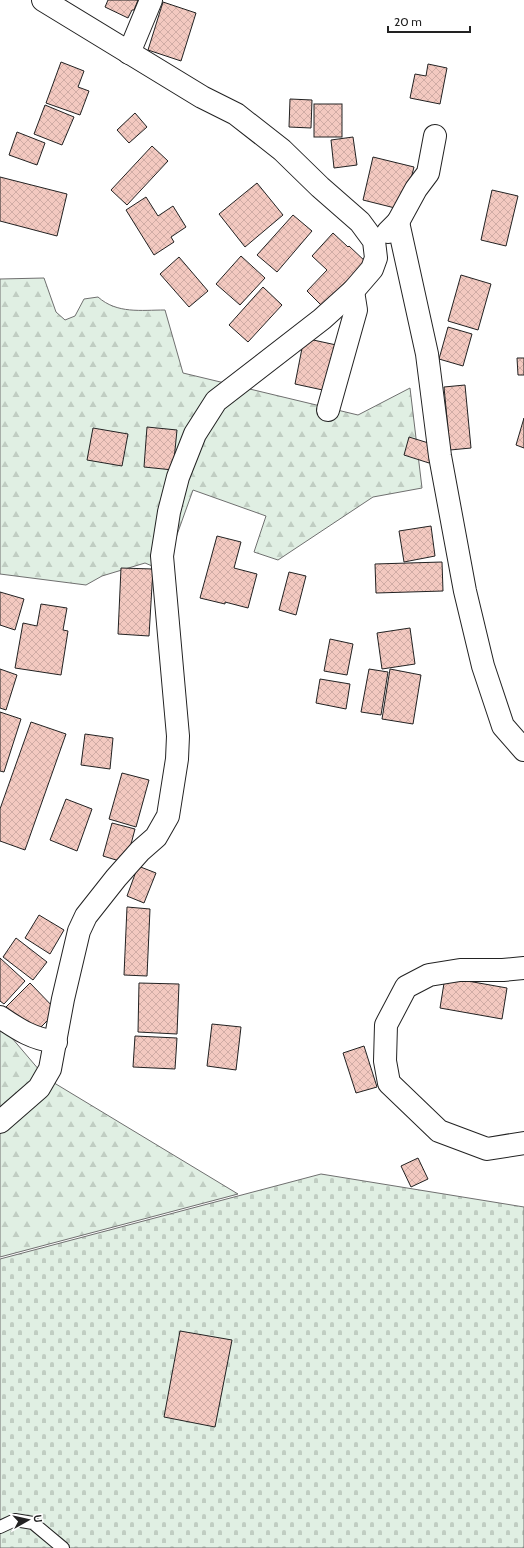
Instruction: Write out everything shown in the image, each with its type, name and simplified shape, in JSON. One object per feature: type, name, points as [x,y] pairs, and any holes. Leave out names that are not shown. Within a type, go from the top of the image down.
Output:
[{"type":"street","points":[[0,1122],[39,1088],[50,1069],[63,999],[77,939],[86,916],[116,878],[140,851],[156,837],[168,816],[177,759],[178,736],[162,556],[169,512],[181,470],[195,434],[216,401],[322,319],[353,291],[372,269],[376,258],[374,241],[360,222],[320,188],[282,150],[236,114],[202,97],[43,0]]},
{"type":"street","points":[[129,53],[150,0]]},
{"type":"street","points":[[374,241],[391,230],[398,222],[416,190],[428,173],[435,136]]},
{"type":"street","points":[[398,222],[427,354],[440,456],[465,591],[483,666],[503,726],[524,750]]},
{"type":"street","points":[[328,410],[356,310],[353,291]]},
{"type":"street","points":[[524,968],[503,970],[460,970],[429,975],[406,987],[386,1025],[385,1061],[389,1083],[439,1131],[487,1149],[524,1143]]},
{"type":"street","points":[[0,1016],[15,1028],[33,1038],[56,1042]]},
{"type":"lane","points":[[0,1527],[15,1520],[33,1523],[63,1548]]},
{"type":"green space","points":[[44,278],[56,312],[65,320],[75,316],[84,299],[98,297],[121,309],[165,310],[183,373],[358,415],[410,388],[422,488],[373,497],[278,560],[254,552],[266,516],[193,490],[164,571],[145,563],[102,576],[86,585],[0,574],[0,279]]},
{"type":"green space","points":[[0,1024],[46,1078],[238,1194],[0,1257]]},
{"type":"green space","points":[[321,1174],[524,1207],[524,1548],[0,1548],[0,1259]]},
{"type":"building","points":[[108,0],[138,0],[134,10],[132,10],[128,18],[105,7]]},
{"type":"building","points":[[163,2],[196,13],[181,61],[148,50]]},
{"type":"building","points":[[61,62],[84,71],[78,87],[89,91],[80,115],[46,103]]},
{"type":"building","points":[[428,64],[447,68],[440,104],[410,98],[415,74],[426,76]]},
{"type":"building","points":[[290,99],[312,100],[311,128],[289,127]]},
{"type":"building","points":[[314,104],[342,104],[342,137],[314,137]]},
{"type":"building","points":[[45,105],[74,117],[62,145],[34,134]]},
{"type":"building","points":[[135,113],[147,127],[129,143],[117,130]]},
{"type":"building","points":[[17,132],[45,143],[37,165],[9,155]]},
{"type":"building","points":[[353,137],[357,165],[334,168],[331,140]]},
{"type":"building","points":[[152,146],[168,161],[127,205],[111,190]]},
{"type":"building","points":[[373,157],[414,167],[403,210],[363,200]]},
{"type":"building","points":[[0,177],[67,194],[57,236],[0,221]]},
{"type":"building","points":[[257,183],[283,215],[245,247],[219,214]]},
{"type":"building","points":[[492,190],[518,196],[506,246],[481,240]]},
{"type":"building","points":[[146,197],[158,216],[173,206],[186,227],[171,237],[174,242],[154,255],[126,210]]},
{"type":"building","points":[[293,215],[312,231],[277,272],[257,255]]},
{"type":"building","points":[[333,233],[367,263],[324,308],[307,291],[327,270],[312,256]]},
{"type":"building","points":[[241,256],[265,278],[240,305],[216,284]]},
{"type":"building","points":[[179,257],[208,291],[189,307],[160,274]]},
{"type":"building","points":[[461,275],[491,284],[478,330],[448,321]]},
{"type":"building","points":[[263,287],[282,305],[248,342],[229,325]]},
{"type":"building","points":[[448,327],[472,334],[463,366],[439,359]]},
{"type":"building","points":[[304,338],[341,346],[332,392],[295,384]]},
{"type":"building","points":[[517,358],[524,358],[524,375],[518,375]]},
{"type":"building","points":[[465,385],[471,448],[450,450],[444,387]]},
{"type":"building","points":[[524,418],[524,448],[516,445]]},
{"type":"building","points":[[147,427],[177,430],[173,470],[144,467]]},
{"type":"building","points":[[93,428],[128,434],[122,466],[87,460]]},
{"type":"building","points":[[409,437],[435,445],[429,463],[404,455]]},
{"type":"building","points":[[431,526],[435,556],[404,562],[399,531]]},
{"type":"building","points":[[217,536],[241,542],[234,568],[257,574],[248,608],[200,598]]},
{"type":"building","points":[[442,562],[443,591],[376,593],[375,564]]},
{"type":"building","points":[[121,568],[153,569],[149,636],[118,634]]},
{"type":"building","points":[[289,572],[306,576],[296,615],[279,610]]},
{"type":"building","points":[[0,592],[24,599],[15,630],[0,625]]},
{"type":"building","points":[[41,604],[67,608],[63,630],[68,631],[61,675],[15,668],[23,623],[37,626]]},
{"type":"building","points":[[410,628],[415,664],[382,669],[377,633]]},
{"type":"building","points":[[330,639],[353,644],[347,675],[324,671]]},
{"type":"building","points":[[0,669],[17,675],[6,710],[0,708]]},
{"type":"building","points":[[369,669],[388,672],[381,715],[361,712]]},
{"type":"building","points":[[390,669],[421,675],[413,724],[382,719]]},
{"type":"building","points":[[320,679],[350,684],[346,709],[316,703]]},
{"type":"building","points":[[0,712],[21,719],[4,772],[0,771]]},
{"type":"building","points":[[31,722],[66,734],[25,850],[0,841],[0,809]]},
{"type":"building","points":[[85,734],[113,738],[110,769],[81,765]]},
{"type":"building","points":[[122,773],[149,780],[136,827],[109,819]]},
{"type":"building","points":[[66,799],[92,809],[77,851],[50,840]]},
{"type":"building","points":[[112,823],[135,829],[126,863],[103,856]]},
{"type":"building","points":[[138,866],[156,873],[144,903],[127,896]]},
{"type":"building","points":[[127,907],[150,909],[147,976],[124,975]]},
{"type":"building","points":[[39,915],[64,930],[50,954],[25,938]]},
{"type":"building","points":[[16,938],[47,962],[33,980],[3,957]]},
{"type":"building","points":[[0,958],[25,981],[4,1004],[0,1001]]},
{"type":"building","points":[[445,977],[507,988],[502,1019],[440,1008]]},
{"type":"building","points":[[30,983],[57,1011],[33,1035],[6,1007]]},
{"type":"building","points":[[139,983],[179,984],[177,1034],[138,1032]]},
{"type":"building","points":[[212,1024],[241,1027],[236,1070],[207,1066]]},
{"type":"building","points":[[135,1036],[177,1038],[175,1069],[133,1067]]},
{"type":"building","points":[[364,1046],[377,1087],[356,1093],[343,1053]]},
{"type":"building","points":[[418,1158],[428,1179],[411,1187],[401,1166]]},
{"type":"building","points":[[180,1331],[232,1340],[215,1427],[164,1417]]}]
